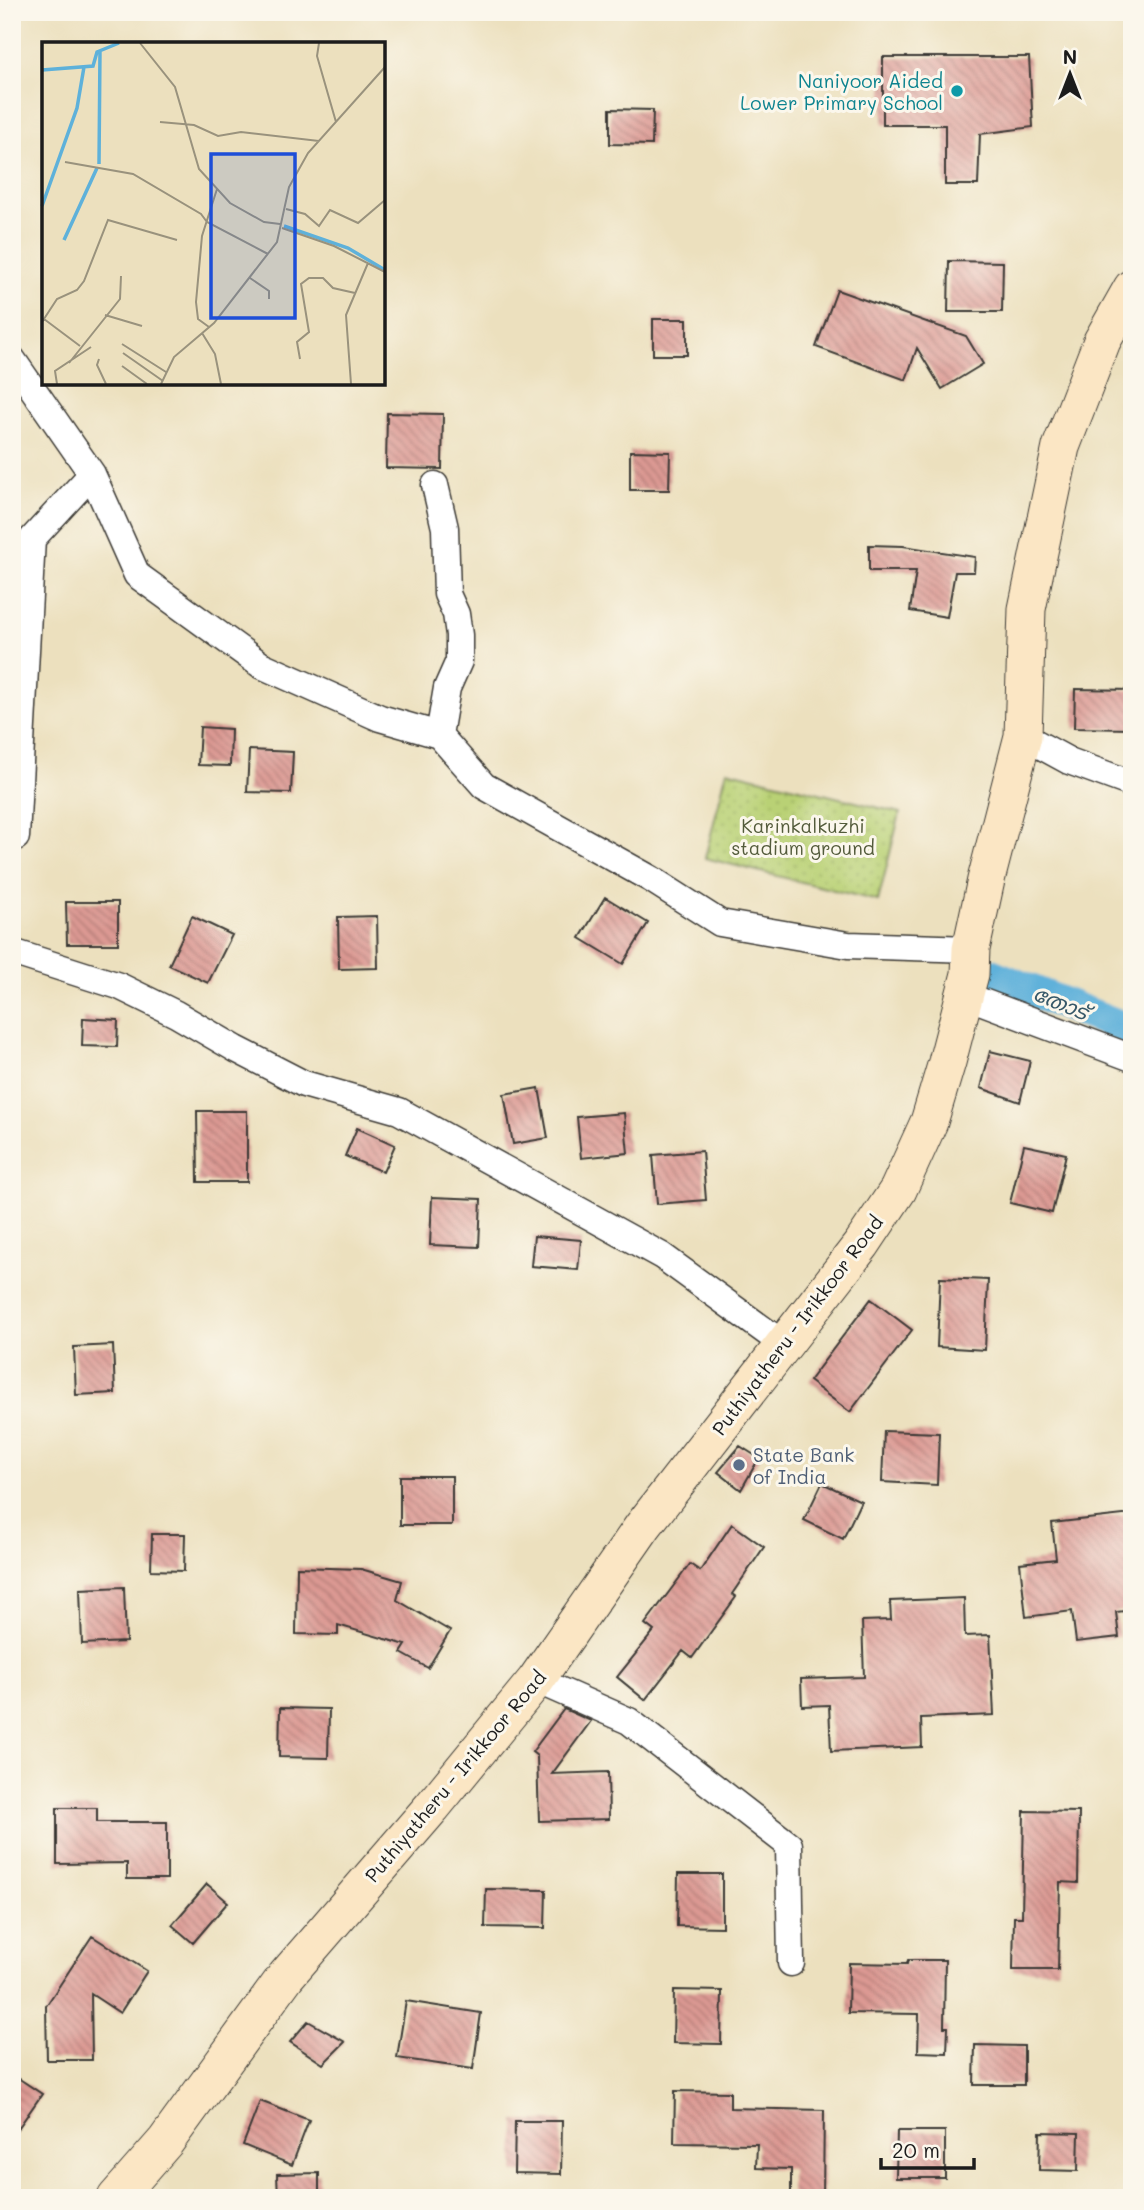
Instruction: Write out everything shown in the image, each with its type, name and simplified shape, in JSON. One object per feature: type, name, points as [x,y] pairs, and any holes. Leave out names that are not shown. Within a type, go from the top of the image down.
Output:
[{"type":"main road","name":"Puthiyatheru - Irikkoor Road","points":[[116,2198],[166,2141],[286,1976],[432,1807],[536,1680],[643,1526],[862,1244],[898,1190],[929,1122],[970,974],[971,948],[1023,736],[1027,609],[1061,447],[1102,341],[1132,288]]},
{"type":"street","points":[[12,359],[92,474],[137,575],[261,664],[380,718],[439,735],[484,786],[651,879],[720,923],[848,945],[971,948]]},
{"type":"street","points":[[12,838],[16,837],[32,539],[92,474]]},
{"type":"street","points":[[435,485],[445,528],[447,594],[456,614],[458,635],[458,661],[447,688],[439,735]]},
{"type":"street","points":[[1023,736],[1069,761],[1132,783]]},
{"type":"street","points":[[12,952],[119,986],[304,1084],[399,1111],[662,1256],[783,1344]]},
{"type":"street","points":[[964,995],[1132,1058]]},
{"type":"street","points":[[536,1680],[629,1721],[789,1844],[791,1963]]},
{"type":"green space","name":"Karinkalkuzhi stadium ground","points":[[727,770],[900,813],[878,901],[705,858]]},
{"type":"building","name":"Naniyoor Aided Lower Primary School","points":[[883,57],[1029,57],[1033,127],[980,134],[978,185],[945,185],[945,125],[883,125]]},
{"type":"building","points":[[610,109],[653,110],[652,145],[610,144]]},
{"type":"building","points":[[949,261],[1003,262],[1002,312],[948,312]]},
{"type":"building","points":[[837,290],[966,336],[983,364],[942,389],[917,348],[906,380],[816,347]]},
{"type":"building","points":[[653,319],[687,319],[687,355],[653,355]]},
{"type":"building","points":[[387,413],[443,414],[442,469],[386,468]]},
{"type":"building","points":[[630,451],[670,452],[669,490],[630,490]]},
{"type":"building","points":[[869,545],[903,546],[975,557],[974,572],[955,572],[947,617],[910,611],[916,571],[869,571]]},
{"type":"building","points":[[1075,689],[1132,690],[1132,729],[1074,728]]},
{"type":"building","points":[[200,727],[231,729],[230,766],[198,765]]},
{"type":"building","points":[[249,750],[293,752],[291,793],[247,792]]},
{"type":"building","points":[[605,897],[648,923],[623,964],[580,938]]},
{"type":"building","points":[[66,902],[118,902],[118,944],[67,944]]},
{"type":"building","points":[[192,916],[232,935],[208,983],[169,965]]},
{"type":"building","points":[[377,916],[378,968],[339,969],[338,917]]},
{"type":"building","points":[[83,1018],[118,1020],[117,1047],[82,1046]]},
{"type":"building","points":[[990,1051],[1030,1061],[1020,1102],[981,1088]]},
{"type":"building","points":[[539,1088],[548,1138],[513,1144],[504,1094]]},
{"type":"building","points":[[197,1111],[247,1111],[247,1182],[198,1182]]},
{"type":"building","points":[[624,1113],[628,1153],[581,1158],[577,1117]]},
{"type":"building","points":[[357,1128],[395,1145],[383,1172],[345,1156]]},
{"type":"building","points":[[1024,1145],[1066,1154],[1052,1213],[1010,1203]]},
{"type":"building","points":[[702,1151],[706,1200],[657,1204],[653,1155]]},
{"type":"building","points":[[432,1197],[481,1199],[479,1247],[430,1245]]},
{"type":"building","points":[[534,1236],[581,1240],[578,1270],[531,1266]]},
{"type":"building","points":[[940,1278],[988,1280],[985,1350],[937,1347]]},
{"type":"building","points":[[871,1299],[912,1330],[850,1412],[809,1381]]},
{"type":"building","points":[[113,1345],[115,1393],[76,1395],[74,1347]]},
{"type":"building","points":[[884,1431],[939,1433],[937,1485],[882,1482]]},
{"type":"building","name":"State Bank of India","points":[[740,1446],[759,1458],[741,1490],[718,1472]]},
{"type":"building","points":[[400,1476],[452,1476],[452,1525],[400,1525]]},
{"type":"building","points":[[822,1483],[861,1501],[843,1539],[804,1520]]},
{"type":"building","points":[[1132,1514],[1132,1610],[1116,1612],[1119,1637],[1076,1642],[1072,1611],[1026,1617],[1020,1563],[1056,1559],[1052,1523]]},
{"type":"building","points":[[732,1524],[764,1547],[732,1594],[736,1597],[692,1658],[683,1651],[645,1700],[617,1677],[654,1631],[645,1624],[690,1564],[700,1571]]},
{"type":"building","points":[[152,1534],[185,1534],[184,1571],[151,1570]]},
{"type":"building","points":[[297,1567],[361,1569],[402,1581],[397,1600],[450,1631],[428,1668],[401,1653],[406,1645],[338,1625],[338,1635],[296,1634]]},
{"type":"building","points":[[124,1587],[126,1642],[82,1644],[80,1589]]},
{"type":"building","points":[[964,1598],[965,1636],[990,1635],[994,1715],[921,1718],[922,1747],[831,1751],[829,1705],[802,1706],[801,1679],[864,1677],[862,1621],[891,1620],[890,1601]]},
{"type":"building","points":[[280,1708],[329,1709],[328,1758],[279,1757]]},
{"type":"building","points":[[564,1709],[591,1721],[552,1774],[608,1772],[609,1819],[539,1821],[537,1756],[532,1752]]},
{"type":"building","points":[[57,1808],[97,1808],[97,1822],[167,1822],[167,1879],[127,1879],[127,1863],[57,1864]]},
{"type":"building","points":[[1024,1811],[1079,1812],[1078,1883],[1060,1882],[1058,1970],[1013,1970],[1014,1917],[1022,1917]]},
{"type":"building","points":[[678,1874],[722,1874],[722,1927],[677,1926]]},
{"type":"building","points":[[207,1884],[228,1902],[193,1943],[172,1925]]},
{"type":"building","points":[[486,1889],[546,1890],[545,1928],[485,1927]]},
{"type":"building","points":[[92,1936],[147,1971],[120,2013],[91,1994],[92,2060],[47,2060],[46,2006]]},
{"type":"building","points":[[908,1960],[945,1960],[944,2027],[948,2027],[947,2053],[918,2052],[919,2014],[848,2013],[849,1963],[907,1964]]},
{"type":"building","points":[[674,1990],[722,1991],[721,2044],[673,2043]]},
{"type":"building","points":[[406,2001],[481,2013],[473,2069],[397,2058]]},
{"type":"building","points":[[308,2021],[345,2042],[323,2064],[290,2042]]},
{"type":"building","points":[[975,2045],[1024,2046],[1024,2085],[974,2085]]},
{"type":"building","points":[[12,2074],[42,2094],[12,2137]]},
{"type":"building","points":[[675,2091],[730,2092],[730,2108],[824,2110],[823,2198],[791,2198],[791,2169],[756,2168],[757,2144],[674,2143]]},
{"type":"building","points":[[260,2101],[309,2120],[292,2165],[243,2145]]},
{"type":"building","points":[[515,2121],[562,2121],[561,2174],[514,2173]]},
{"type":"building","points":[[897,2131],[945,2131],[945,2178],[896,2178]]},
{"type":"building","points":[[1040,2132],[1079,2133],[1078,2171],[1039,2170]]},
{"type":"building","points":[[319,2173],[319,2198],[278,2198],[277,2174]]},
{"type":"waterway","name":"തോട്","points":[[989,974],[1132,1031]]},
{"type":"place","name":"Naniyoor Aided Lower Primary School","points":[[957,91]]},
{"type":"place","name":"State Bank of India","points":[[739,1465]]}]
